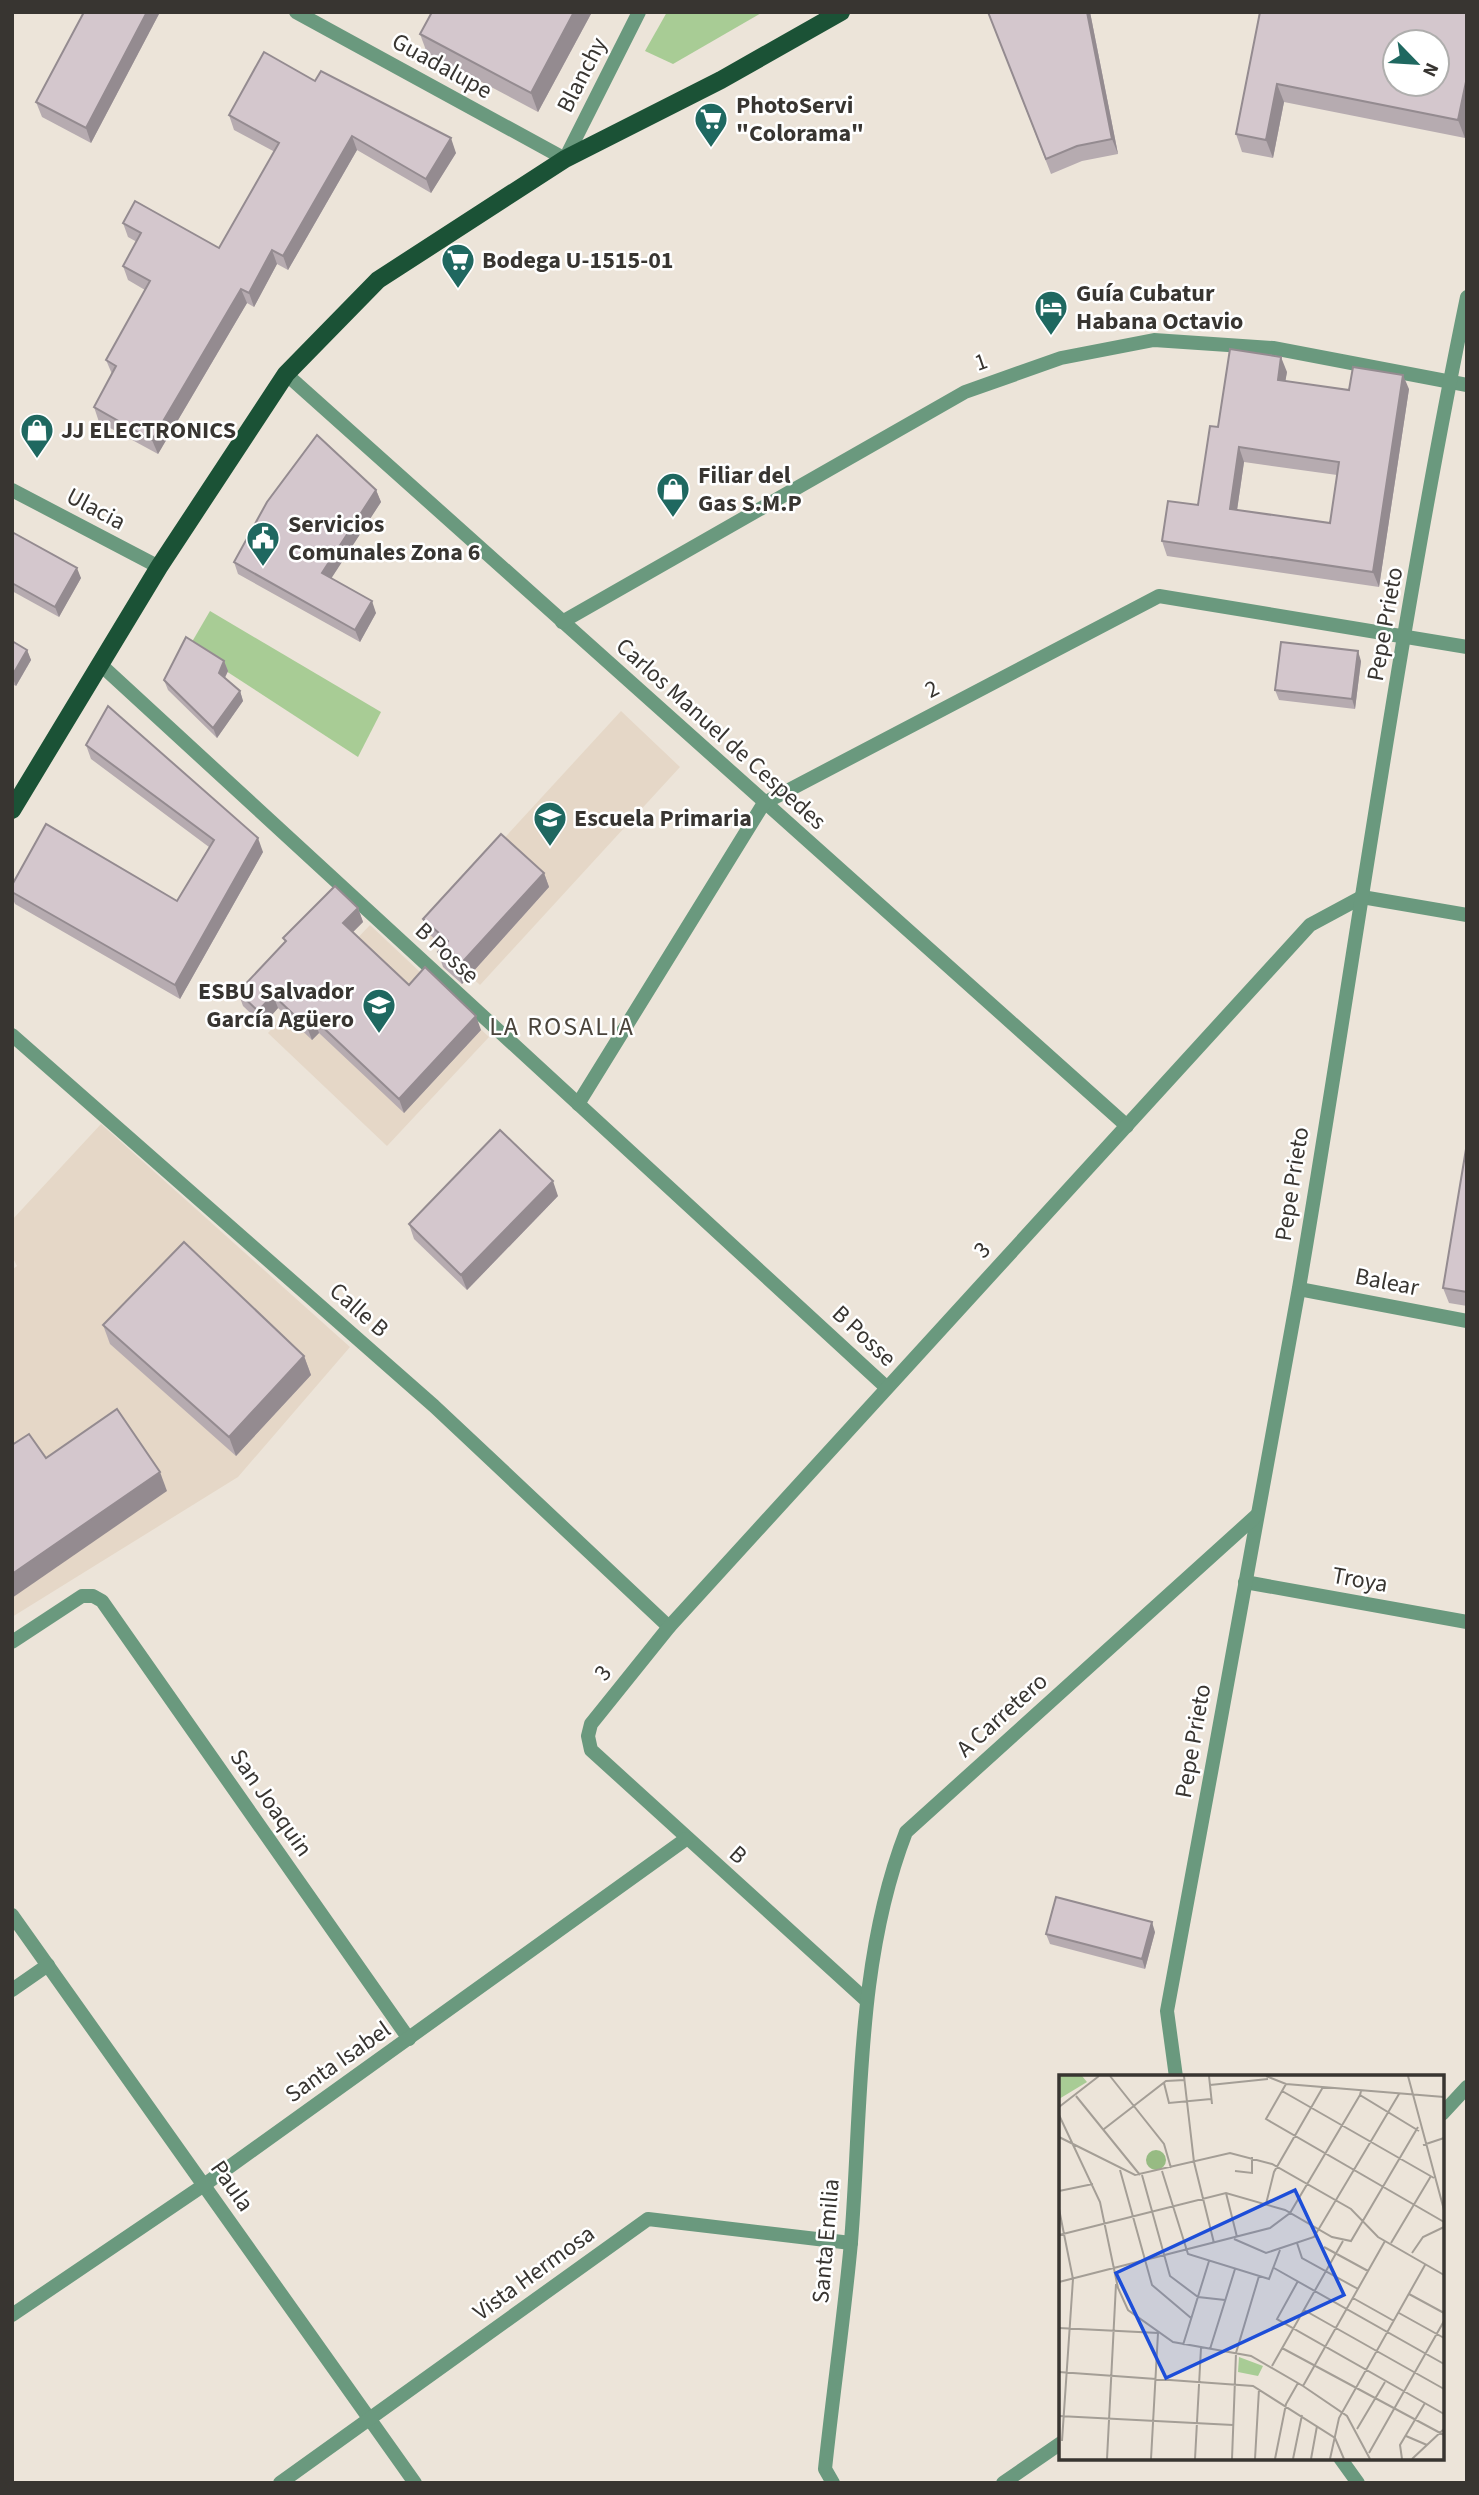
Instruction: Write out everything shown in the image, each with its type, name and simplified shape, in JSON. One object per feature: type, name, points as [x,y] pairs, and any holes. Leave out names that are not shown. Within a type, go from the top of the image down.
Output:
[{"type":"main road","points":[[12,810],[159,567],[286,374],[378,280],[565,159],[721,80],[841,12]]},
{"type":"street","name":"Guadalupe","points":[[296,12],[565,159]]},
{"type":"street","name":"Blanchy","points":[[565,159],[639,12]]},
{"type":"street","name":"Pepe Prieto","points":[[1176,2075],[1167,2011],[1299,1289],[1449,382],[1467,297]]},
{"type":"street","name":"1","points":[[562,622],[965,392],[1061,358],[1154,340],[1273,348],[1467,385]]},
{"type":"street","name":"Carlos Manuel de Cespedes","points":[[286,374],[1126,1126]]},
{"type":"street","name":"Ulacia","points":[[12,490],[159,567]]},
{"type":"street","name":"2","points":[[764,803],[1158,596],[1467,647]]},
{"type":"street","name":"B Posse","points":[[101,665],[886,1387]]},
{"type":"street","points":[[578,1104],[764,803]]},
{"type":"street","points":[[1362,897],[1467,915]]},
{"type":"street","name":"3","points":[[588,1736],[591,1724],[669,1627],[1310,925],[1362,897]]},
{"type":"street","name":"Calle B","points":[[12,1035],[434,1406],[669,1627]]},
{"type":"street","name":"Balear","points":[[1299,1289],[1467,1321]]},
{"type":"street","name":"A Carretero","points":[[867,2001],[889,1875],[906,1832],[1257,1515]]},
{"type":"street","name":"Troya","points":[[1245,1582],[1467,1622]]},
{"type":"street","name":"San Joaquin","points":[[12,1642],[82,1596],[93,1595],[102,1601],[409,2039]]},
{"type":"street","name":"B","points":[[588,1736],[591,1750],[867,2001]]},
{"type":"street","name":"Santa Isabel","points":[[12,2315],[204,2185],[686,1839]]},
{"type":"street","name":"Paula","points":[[12,1915],[415,2483]]},
{"type":"street","points":[[12,1990],[48,1965]]},
{"type":"street","name":"Santa Emilia","points":[[833,2483],[825,2469],[851,2243],[867,2001]]},
{"type":"street","points":[[1444,2112],[1466,2088]]},
{"type":"street","name":"Vista Hermosa","points":[[280,2483],[648,2220],[851,2243]]},
{"type":"street","points":[[1003,2483],[1059,2444]]},
{"type":"street","points":[[1341,2460],[1358,2483]]},
{"type":"shaded area","name":"Escuela Primaria","points":[[621,711],[680,767],[480,985],[420,930]]},
{"type":"shaded area","name":"ESBU Salvador García Agüero","points":[[370,925],[489,1037],[387,1146],[268,1033]]},
{"type":"shaded area","points":[[101,1124],[350,1347],[238,1477],[12,1617],[12,1270],[17,1266],[12,1256],[12,1220]]},
{"type":"green space","points":[[667,12],[763,12],[673,64],[645,51]]},
{"type":"green space","points":[[210,611],[381,712],[358,757],[189,647]]},
{"type":"building","points":[[84,12],[147,12],[86,128],[36,102]]},
{"type":"building","points":[[432,12],[574,12],[531,93],[420,34]]},
{"type":"building","points":[[988,12],[1087,12],[1112,139],[1077,146],[1046,159]]},
{"type":"building","points":[[1260,12],[1467,12],[1467,77],[1458,120],[1277,84],[1266,140],[1236,134]]},
{"type":"building","points":[[264,52],[315,81],[321,71],[451,138],[426,179],[352,136],[283,256],[272,250],[249,293],[241,289],[152,440],[94,407],[116,366],[106,360],[150,281],[123,266],[141,233],[123,223],[135,201],[219,248],[279,143],[229,115]]},
{"type":"building","points":[[1230,349],[1281,357],[1278,380],[1349,390],[1353,367],[1403,375],[1373,572],[1162,541],[1168,501],[1198,505],[1210,426],[1218,427]],"holes":[[[1239,447],[1339,462],[1330,523],[1230,509]]]},
{"type":"building","points":[[317,435],[376,490],[322,573],[372,601],[355,630],[234,562],[267,502]]},
{"type":"building","points":[[12,532],[77,568],[55,607],[12,583]]},
{"type":"building","points":[[186,637],[224,661],[219,673],[240,691],[213,728],[164,680]]},
{"type":"building","points":[[12,641],[27,650],[12,676]]},
{"type":"building","points":[[1281,642],[1358,651],[1352,699],[1275,690]]},
{"type":"building","points":[[108,706],[258,838],[175,985],[12,892],[12,885],[46,824],[177,901],[214,840],[86,745]]},
{"type":"building","points":[[501,834],[544,873],[456,969],[438,952],[448,941],[423,919]]},
{"type":"building","points":[[335,886],[358,908],[343,923],[409,985],[425,967],[476,1016],[399,1099],[314,1019],[307,1027],[273,995],[258,1011],[238,992],[286,941],[283,938]]},
{"type":"building","points":[[500,1130],[553,1181],[461,1275],[409,1224]]},
{"type":"building","points":[[1467,1143],[1467,1292],[1443,1288]]},
{"type":"building","points":[[184,1242],[304,1356],[229,1437],[103,1325]]},
{"type":"building","points":[[117,1409],[160,1472],[12,1574],[12,1445],[29,1434],[46,1458]]},
{"type":"building","points":[[1056,1897],[1152,1922],[1142,1959],[1046,1934]]},
{"type":"place","name":"PhotoServi \"Colorama\"","points":[[711,149]]},
{"type":"place","name":"Bodega U-1515-01","points":[[458,290]]},
{"type":"place","name":"Guía Cubatur Habana Octavio","points":[[1051,337]]},
{"type":"place","name":"JJ ELECTRONICS","points":[[37,460]]},
{"type":"place","name":"Filiar del Gas S.M.P","points":[[673,519]]},
{"type":"place","name":"Servicios Comunales Zona 6","points":[[263,568]]},
{"type":"place","name":"Escuela Primaria","points":[[550,848]]},
{"type":"place","name":"ESBU Salvador García Agüero","points":[[379,1035]]},
{"type":"district","name":"LA ROSALIA","points":[[562,1026]]}]
